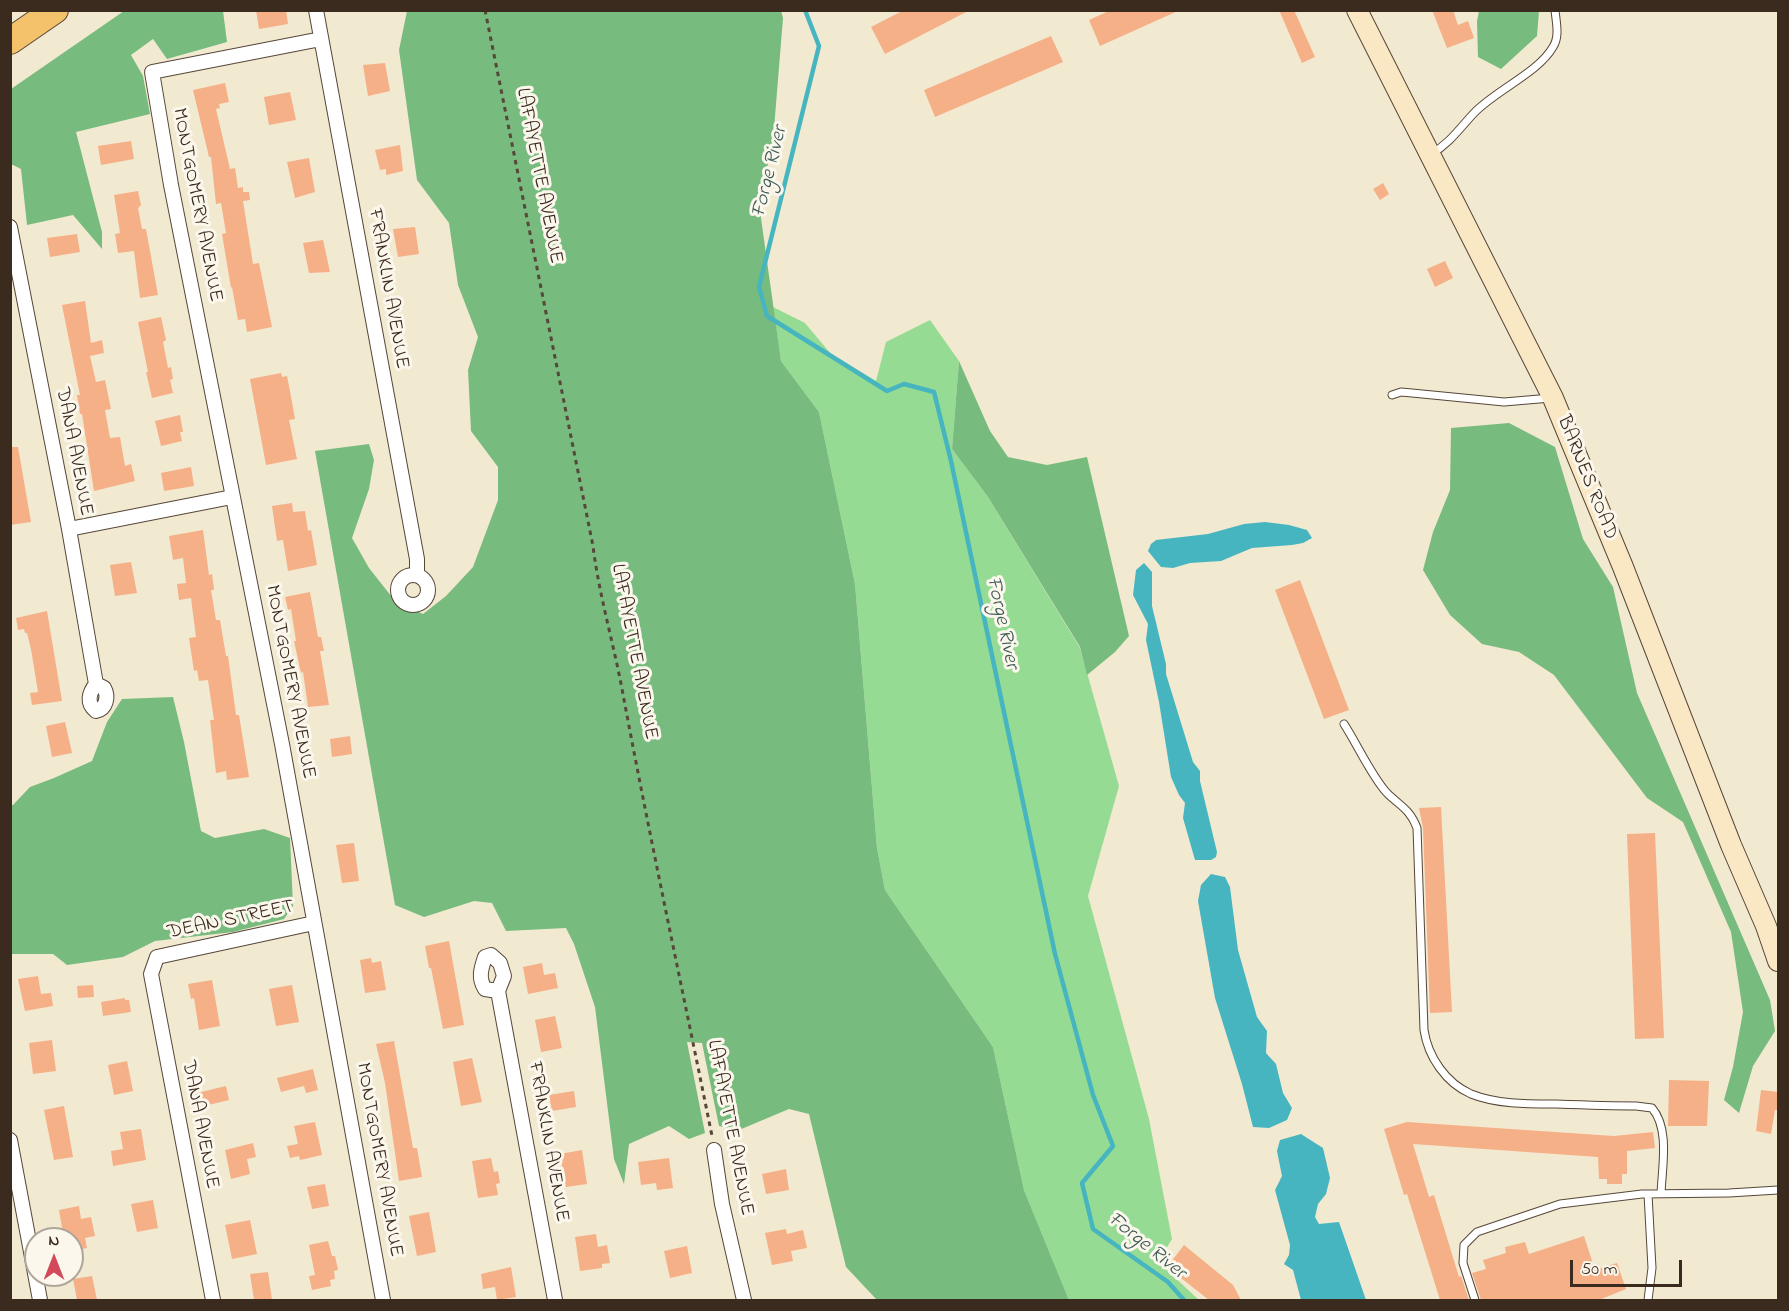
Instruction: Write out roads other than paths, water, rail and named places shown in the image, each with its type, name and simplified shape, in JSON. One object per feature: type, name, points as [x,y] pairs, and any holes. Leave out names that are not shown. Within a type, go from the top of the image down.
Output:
[{"type":"highway","points":[[10,41],[55,10]]},
{"type":"street","name":"FRANKLIN AVENUE","points":[[316,10],[417,559],[417,575]]},
{"type":"street","name":"BARNES ROAD","points":[[1357,10],[1553,398],[1623,567],[1779,962]]},
{"type":"street","name":"MONTGOMERY AVENUE","points":[[321,39],[152,72],[171,184],[282,744],[383,1300]]},
{"type":"street","name":"DANA AVENUE","points":[[10,227],[69,529],[96,684]]},
{"type":"street","points":[[69,529],[232,497]]},
{"type":"street","name":"DEAN STREET","points":[[157,957],[314,924]]},
{"type":"street","name":"DANA AVENUE","points":[[157,957],[151,975],[213,1300]]},
{"type":"street","name":"FRANKLIN AVENUE","points":[[498,991],[555,1300]]},
{"type":"street","points":[[10,1140],[40,1300]]},
{"type":"street","name":"LAFAYETTE AVENUE","points":[[714,1150],[722,1204],[744,1300]]},
{"type":"lane","points":[[1430,155],[1444,147],[1476,111],[1543,59],[1557,39],[1555,10]]},
{"type":"lane","points":[[1392,395],[1401,392],[1504,402],[1553,398]]},
{"type":"lane","points":[[1344,724],[1379,781],[1412,816],[1417,828],[1424,1030],[1431,1057],[1457,1086],[1471,1094],[1486,1098],[1534,1104],[1652,1108],[1659,1117],[1662,1129],[1661,1194]]},
{"type":"lane","points":[[1475,1300],[1463,1263],[1464,1245],[1477,1232],[1560,1204],[1648,1194],[1779,1190]]},
{"type":"lane","points":[[1648,1194],[1652,1268],[1648,1300]]},
{"type":"water","points":[[1265,522],[1307,530],[1312,538],[1292,545],[1252,548],[1221,561],[1190,563],[1173,568],[1161,567],[1148,551],[1156,540],[1208,534],[1244,524]]},
{"type":"water","points":[[1144,563],[1152,572],[1152,606],[1166,664],[1166,674],[1193,762],[1200,771],[1200,781],[1217,852],[1216,857],[1211,860],[1195,860],[1183,818],[1185,803],[1171,777],[1146,640],[1148,624],[1133,595],[1136,570]]},
{"type":"water","points":[[1211,874],[1225,877],[1230,887],[1238,950],[1257,1017],[1267,1031],[1266,1053],[1276,1064],[1283,1093],[1292,1108],[1287,1120],[1269,1128],[1253,1127],[1215,998],[1198,901],[1201,885]]},
{"type":"water","points":[[1301,1134],[1323,1148],[1330,1178],[1326,1194],[1318,1204],[1315,1217],[1319,1224],[1339,1222],[1366,1300],[1301,1300],[1293,1270],[1284,1264],[1289,1255],[1290,1245],[1275,1190],[1282,1176],[1277,1151],[1280,1140]]},
{"type":"waterway","name":"Forge River","points":[[805,10],[819,46],[759,287],[767,316],[887,391],[904,384],[934,392],[951,461],[1055,954],[1093,1095],[1113,1146],[1082,1183],[1093,1229],[1168,1282],[1184,1300]]}]
